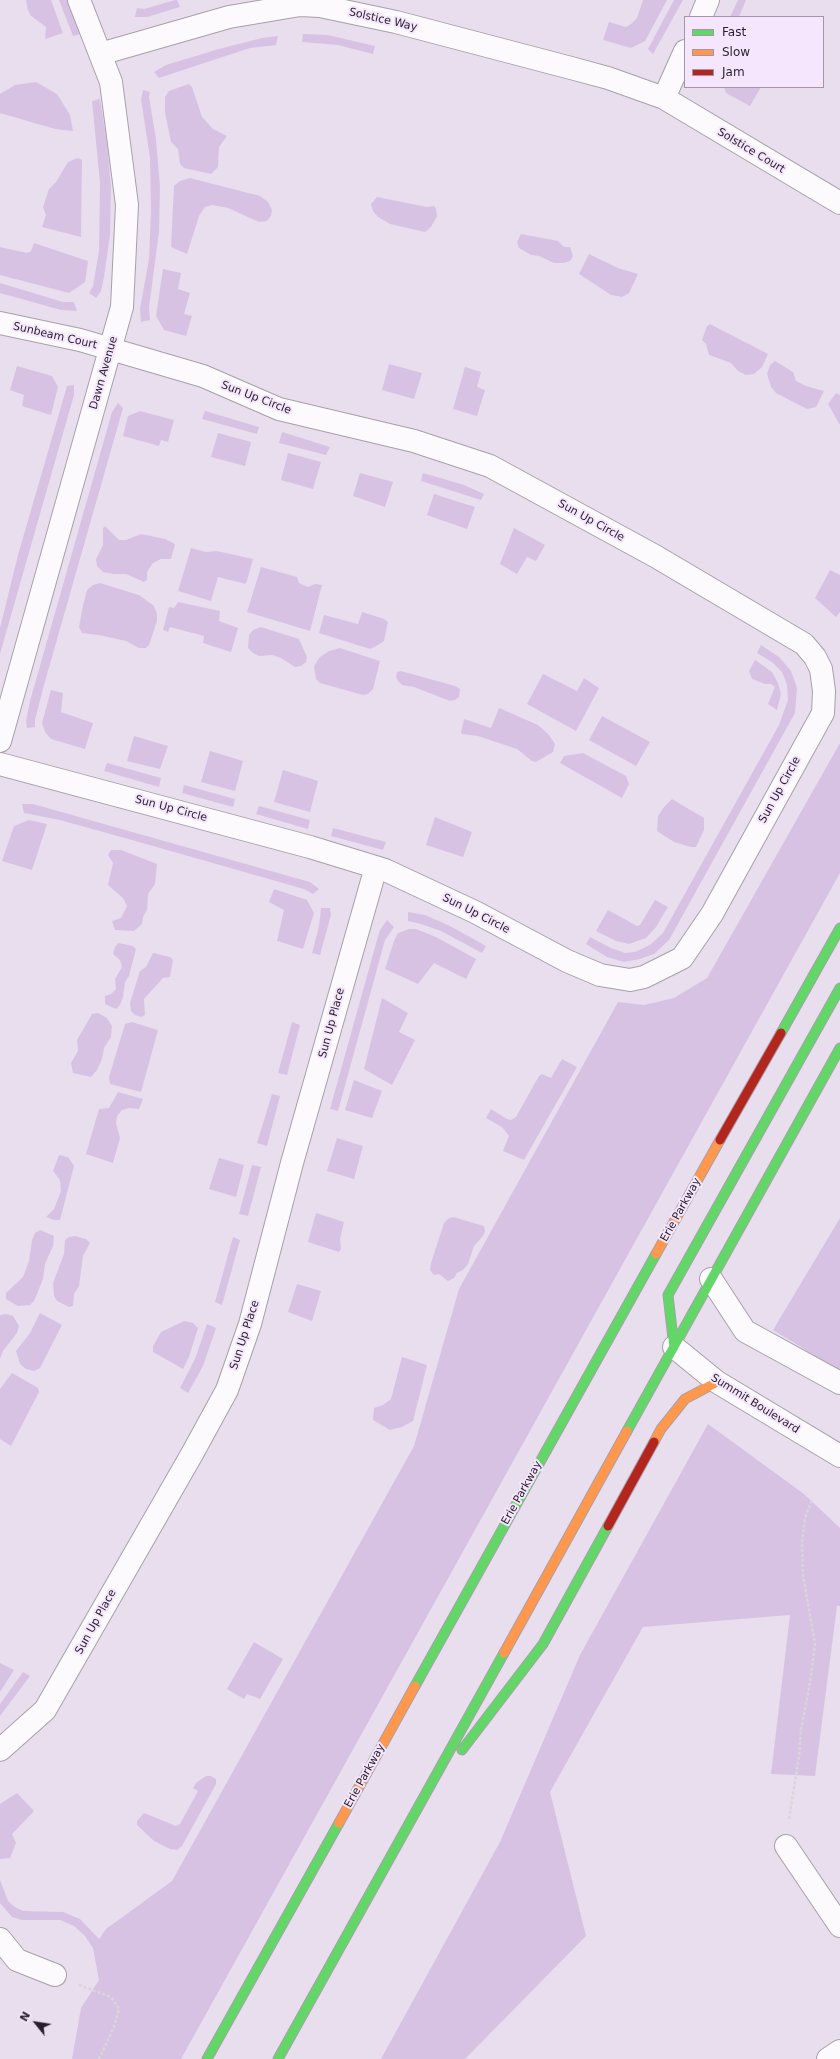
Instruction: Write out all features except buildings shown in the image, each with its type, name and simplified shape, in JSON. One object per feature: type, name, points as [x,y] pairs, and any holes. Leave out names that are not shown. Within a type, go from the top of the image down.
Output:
[{"type":"main road","name":"Erie Parkway","points":[[207,2059],[571,1405],[840,928]]},
{"type":"main road","points":[[674,1346],[668,1296],[840,988]]},
{"type":"main road","points":[[278,2059],[840,1048]]},
{"type":"main road","points":[[416,1811],[543,1644],[661,1429],[685,1399],[717,1382]]},
{"type":"street","name":"Dawn Avenue","points":[[0,741],[122,307],[127,205],[111,82],[80,0]]},
{"type":"street","points":[[701,16],[708,0]]},
{"type":"street","name":"Solstice Way","points":[[100,54],[229,17],[300,6],[320,6],[396,22],[571,68],[608,78],[664,98]]},
{"type":"street","points":[[664,98],[684,53]]},
{"type":"street","name":"Solstice Court","points":[[664,98],[840,203]]},
{"type":"street","name":"Sunbeam Court","points":[[0,323],[80,340],[111,350]]},
{"type":"street","name":"Sun Up Circle","points":[[0,764],[376,867],[470,910],[567,961],[600,975],[630,980],[657,972],[682,958],[712,914],[823,713],[824,691],[821,669],[815,657],[804,644],[718,592],[490,466],[414,441],[279,409],[203,376],[111,350]]},
{"type":"street","name":"Sun Up Place","points":[[0,1750],[45,1710],[192,1454],[227,1390],[250,1324],[292,1162],[376,867]]},
{"type":"street","points":[[711,1279],[745,1331],[840,1383]]},
{"type":"street","name":"Summit Boulevard","points":[[674,1346],[717,1382],[840,1456]]},
{"type":"street","points":[[786,1846],[840,1926]]},
{"type":"street","points":[[0,1939],[17,1960],[55,1976]]},
{"type":"street","points":[[828,2059],[840,2051]]},
{"type":"path","points":[[793,1793],[815,1644],[803,1575],[802,1542],[805,1518],[812,1500]]},
{"type":"path","points":[[55,1976],[111,1997],[119,2010],[114,2027],[99,2059]]},
{"type":"shaded area","points":[[26,0],[51,0],[63,33],[45,39],[46,27],[31,16]]},
{"type":"shaded area","points":[[59,0],[68,0],[80,34],[73,36]]},
{"type":"shaded area","points":[[177,0],[180,7],[147,17],[135,17],[137,8],[144,9]]},
{"type":"shaded area","points":[[643,0],[667,0],[645,41],[631,48],[603,40],[609,22],[626,27],[637,18]]},
{"type":"shaded area","points":[[674,0],[683,0],[653,54],[648,49]]},
{"type":"shaded area","points":[[738,0],[746,0],[739,16],[730,16]]},
{"type":"shaded area","points":[[303,34],[328,35],[375,46],[373,54],[338,45],[302,42]]},
{"type":"shaded area","points":[[278,36],[276,45],[250,48],[159,78],[154,72],[166,65],[219,49],[262,38]]},
{"type":"shaded area","points":[[36,82],[57,94],[70,115],[73,131],[55,129],[0,113],[0,94],[15,85]]},
{"type":"shaded area","points":[[189,84],[192,87],[202,117],[213,129],[227,136],[219,147],[218,167],[211,174],[184,168],[180,164],[178,149],[171,142],[165,112],[165,97],[169,91]]},
{"type":"shaded area","points":[[724,88],[760,88],[750,106],[726,93]]},
{"type":"shaded area","points":[[143,90],[150,92],[149,97],[156,139],[160,187],[159,232],[149,307],[150,320],[141,322],[140,309],[149,259],[151,211],[150,158],[141,99]]},
{"type":"shaded area","points":[[100,99],[107,143],[111,187],[110,235],[101,291],[96,298],[89,293],[93,286],[99,251],[100,183],[92,101]]},
{"type":"shaded area","points":[[78,158],[82,160],[81,237],[42,227],[46,215],[43,207],[49,189],[56,182],[68,162]]},
{"type":"shaded area","points":[[190,178],[260,196],[268,202],[272,210],[271,216],[267,221],[259,222],[228,208],[212,205],[205,207],[199,216],[187,254],[171,247],[174,186],[180,181]]},
{"type":"shaded area","points":[[377,197],[427,207],[434,206],[437,216],[431,227],[425,232],[390,224],[378,217],[373,211],[371,204]]},
{"type":"shaded area","points":[[521,234],[558,241],[564,247],[570,247],[573,256],[570,261],[554,263],[539,256],[531,255],[519,248],[517,242]]},
{"type":"shaded area","points":[[34,243],[88,261],[85,282],[69,293],[0,275],[0,247],[27,253],[31,251]]},
{"type":"shaded area","points":[[589,254],[618,268],[638,274],[629,293],[622,297],[611,295],[579,274]]},
{"type":"shaded area","points":[[163,269],[181,273],[178,289],[190,293],[184,314],[192,316],[186,336],[164,330],[156,316]]},
{"type":"shaded area","points":[[0,283],[63,302],[74,302],[77,311],[61,310],[0,293]]},
{"type":"shaded area","points":[[710,324],[768,354],[762,367],[754,374],[746,375],[738,371],[731,363],[709,355],[706,344],[702,340],[707,326]]},
{"type":"shaded area","points":[[775,361],[793,372],[796,381],[806,386],[824,391],[816,407],[807,409],[776,393],[771,387],[767,374],[770,365]]},
{"type":"shaded area","points":[[389,364],[422,373],[414,399],[382,390]]},
{"type":"shaded area","points":[[17,366],[52,376],[58,387],[51,415],[22,406],[24,395],[10,390]]},
{"type":"shaded area","points":[[465,367],[481,372],[477,387],[485,390],[477,416],[453,409]]},
{"type":"shaded area","points":[[74,385],[74,395],[0,654],[0,628],[18,555],[67,386]]},
{"type":"shaded area","points":[[836,393],[840,395],[840,425],[828,404]]},
{"type":"shaded area","points":[[118,403],[123,408],[44,685],[35,720],[35,727],[27,728],[26,721],[30,701],[112,412]]},
{"type":"shaded area","points":[[140,411],[174,420],[168,442],[161,440],[159,446],[123,436],[128,416]]},
{"type":"shaded area","points":[[205,411],[259,427],[257,434],[202,419]]},
{"type":"shaded area","points":[[282,432],[330,447],[326,455],[279,443]]},
{"type":"shaded area","points":[[218,433],[251,442],[245,466],[211,457]]},
{"type":"shaded area","points":[[288,453],[321,462],[313,489],[281,480]]},
{"type":"shaded area","points":[[360,473],[393,482],[385,507],[353,496]]},
{"type":"shaded area","points":[[423,473],[464,485],[484,494],[481,500],[421,481]]},
{"type":"shaded area","points":[[434,494],[475,507],[467,529],[427,515]]},
{"type":"shaded area","points":[[105,526],[119,540],[126,540],[141,534],[165,539],[175,544],[171,559],[161,559],[153,563],[147,572],[147,580],[144,582],[126,574],[103,572],[97,566],[96,559],[103,545],[103,528]]},
{"type":"shaded area","points":[[514,528],[545,545],[536,561],[527,557],[517,574],[500,564]]},
{"type":"shaded area","points":[[191,548],[206,552],[217,551],[253,559],[246,584],[218,577],[211,601],[178,591]]},
{"type":"shaded area","points":[[261,567],[297,577],[299,583],[308,587],[315,584],[322,585],[310,631],[247,612]]},
{"type":"shaded area","points":[[830,570],[840,575],[840,612],[836,617],[815,598]]},
{"type":"shaded area","points":[[100,583],[139,595],[154,606],[157,614],[157,621],[149,645],[146,648],[139,648],[126,641],[82,633],[79,627],[87,590],[93,585]]},
{"type":"shaded area","points":[[178,602],[220,611],[219,621],[238,628],[231,652],[203,643],[204,636],[170,627],[168,632],[163,630],[169,607],[174,608]]},
{"type":"shaded area","points":[[362,612],[384,619],[388,622],[384,641],[370,649],[319,633],[324,615],[358,624]]},
{"type":"shaded area","points":[[261,627],[299,639],[307,657],[306,662],[301,666],[295,667],[281,658],[272,655],[259,656],[253,653],[248,648],[249,635],[253,630]]},
{"type":"shaded area","points":[[761,645],[779,657],[791,671],[797,688],[795,713],[669,940],[654,954],[640,959],[624,962],[607,957],[586,944],[590,937],[611,948],[625,953],[635,952],[650,945],[663,933],[779,725],[788,700],[787,685],[782,672],[772,662],[757,653]]},
{"type":"shaded area","points":[[340,648],[380,661],[373,689],[368,694],[363,695],[320,683],[316,679],[314,666],[320,657],[329,651]]},
{"type":"shaded area","points":[[755,660],[772,672],[778,683],[781,694],[777,710],[768,704],[775,687],[771,684],[765,684],[752,679],[749,671]]},
{"type":"shaded area","points":[[401,671],[455,686],[460,689],[459,697],[450,701],[414,687],[402,685],[396,677],[397,672]]},
{"type":"shaded area","points":[[543,674],[577,691],[584,678],[599,688],[576,731],[527,704]]},
{"type":"shaded area","points":[[51,690],[63,693],[61,712],[93,723],[85,749],[51,739],[45,732],[42,723]]},
{"type":"shaded area","points":[[499,708],[538,725],[549,735],[555,744],[553,752],[536,762],[532,761],[517,749],[478,736],[462,734],[461,732],[464,719],[491,728]]},
{"type":"shaded area","points":[[602,716],[650,742],[636,766],[589,740]]},
{"type":"shaded area","points":[[134,736],[168,746],[160,769],[127,761]]},
{"type":"shaded area","points":[[840,743],[840,873],[181,2059],[72,2059],[81,2008],[99,1980],[93,1948],[85,1936],[74,1926],[60,1920],[22,1920],[12,1917],[0,1903],[0,1880],[8,1901],[15,1907],[23,1911],[63,1912],[80,1919],[99,1939],[106,1929],[172,1881],[414,1446],[459,1289],[618,1002],[644,1005],[674,998],[707,978]]},
{"type":"shaded area","points":[[210,751],[243,761],[235,791],[201,782]]},
{"type":"shaded area","points":[[583,753],[626,776],[629,784],[622,798],[560,763],[564,756]]},
{"type":"shaded area","points":[[107,763],[161,778],[159,787],[104,771]]},
{"type":"shaded area","points":[[283,770],[318,781],[310,812],[274,802]]},
{"type":"shaded area","points":[[184,785],[235,799],[233,807],[182,793]]},
{"type":"shaded area","points":[[672,799],[704,818],[704,830],[696,847],[674,842],[657,831],[658,816]]},
{"type":"shaded area","points":[[22,804],[33,804],[310,882],[319,889],[313,894],[304,889],[146,844],[60,820],[24,813]]},
{"type":"shaded area","points":[[259,806],[310,820],[308,829],[256,814]]},
{"type":"shaded area","points":[[435,817],[472,832],[463,857],[426,845]]},
{"type":"shaded area","points":[[29,820],[47,824],[32,870],[2,861],[14,826]]},
{"type":"shaded area","points":[[333,828],[386,842],[383,850],[331,836]]},
{"type":"shaded area","points":[[111,850],[121,850],[157,864],[155,884],[148,894],[147,910],[143,917],[142,924],[134,931],[115,930],[112,921],[121,918],[127,906],[123,898],[108,885],[113,863],[108,855]]},
{"type":"shaded area","points":[[274,889],[307,900],[314,913],[303,949],[277,941],[284,910],[269,902]]},
{"type":"shaded area","points":[[655,900],[668,907],[656,927],[646,938],[629,944],[616,941],[596,931],[608,910],[637,926],[640,925]]},
{"type":"shaded area","points":[[321,908],[330,908],[331,915],[320,955],[312,953],[319,926]]},
{"type":"shaded area","points":[[408,912],[425,915],[450,926],[486,946],[482,953],[441,931],[408,921]]},
{"type":"shaded area","points":[[387,920],[394,927],[385,940],[338,1111],[330,1109],[380,930]]},
{"type":"shaded area","points":[[409,929],[416,929],[436,937],[476,959],[466,979],[434,963],[418,984],[385,969],[398,933]]},
{"type":"shaded area","points":[[118,943],[133,946],[136,949],[129,976],[125,982],[123,997],[120,1005],[116,1009],[105,1004],[105,996],[111,994],[116,989],[115,979],[122,967],[120,960],[113,954]]},
{"type":"shaded area","points":[[153,953],[170,957],[173,960],[170,977],[163,978],[144,999],[145,1015],[141,1017],[135,1015],[131,1011],[130,1003],[140,971],[146,967]]},
{"type":"shaded area","points":[[382,998],[408,1013],[399,1032],[415,1040],[392,1085],[364,1069]]},
{"type":"shaded area","points":[[98,1013],[107,1018],[112,1026],[111,1037],[104,1048],[102,1059],[97,1070],[91,1077],[73,1073],[71,1063],[78,1051],[77,1040],[92,1014]]},
{"type":"shaded area","points":[[132,1022],[158,1030],[141,1092],[110,1084],[109,1077],[125,1024]]},
{"type":"shaded area","points":[[292,1022],[300,1025],[287,1075],[278,1073]]},
{"type":"shaded area","points":[[562,1059],[577,1067],[524,1160],[503,1151],[509,1136],[502,1127],[486,1118],[491,1109],[507,1119],[511,1120],[516,1117],[539,1076],[542,1074],[551,1078]]},
{"type":"shaded area","points":[[354,1080],[382,1091],[372,1118],[345,1110]]},
{"type":"shaded area","points":[[118,1092],[143,1099],[139,1109],[129,1108],[122,1110],[117,1116],[116,1123],[120,1138],[113,1163],[86,1154],[99,1109],[109,1108]]},
{"type":"shaded area","points":[[272,1094],[280,1096],[267,1146],[257,1143]]},
{"type":"shaded area","points":[[337,1138],[363,1146],[354,1179],[327,1171]]},
{"type":"shaded area","points":[[59,1155],[68,1157],[74,1166],[60,1220],[54,1220],[46,1217],[54,1209],[61,1191],[60,1180],[53,1171]]},
{"type":"shaded area","points":[[219,1158],[244,1165],[236,1197],[209,1189]]},
{"type":"shaded area","points":[[252,1165],[261,1167],[248,1216],[239,1214]]},
{"type":"shaded area","points":[[316,1213],[344,1222],[340,1239],[341,1249],[339,1252],[308,1242]]},
{"type":"shaded area","points":[[453,1217],[484,1226],[485,1231],[483,1236],[474,1246],[468,1264],[463,1270],[457,1273],[454,1278],[448,1281],[439,1274],[434,1275],[430,1270],[444,1223],[449,1218]]},
{"type":"shaded area","points":[[840,1218],[840,1371],[773,1330]]},
{"type":"shaded area","points":[[40,1230],[54,1236],[53,1246],[45,1264],[43,1279],[34,1301],[30,1305],[18,1306],[6,1299],[6,1293],[23,1277],[29,1261],[32,1240],[35,1233]]},
{"type":"shaded area","points":[[75,1236],[86,1239],[90,1243],[83,1256],[79,1286],[74,1294],[73,1306],[69,1307],[57,1301],[54,1296],[53,1283],[64,1254],[65,1240],[69,1237]]},
{"type":"shaded area","points":[[233,1237],[240,1240],[222,1305],[215,1302]]},
{"type":"shaded area","points":[[297,1284],[321,1291],[312,1321],[288,1312]]},
{"type":"shaded area","points":[[40,1313],[62,1325],[40,1368],[34,1371],[26,1369],[20,1364],[16,1351],[30,1333]]},
{"type":"shaded area","points":[[6,1314],[13,1316],[19,1326],[17,1333],[3,1351],[0,1359],[0,1315]]},
{"type":"shaded area","points":[[184,1321],[193,1323],[198,1328],[189,1357],[183,1369],[153,1352],[153,1346],[161,1332]]},
{"type":"shaded area","points":[[207,1324],[216,1328],[203,1366],[188,1393],[180,1388],[195,1359]]},
{"type":"shaded area","points":[[402,1357],[427,1365],[413,1421],[402,1427],[390,1430],[373,1420],[374,1408],[383,1405],[391,1399]]},
{"type":"shaded area","points":[[12,1373],[38,1388],[39,1392],[11,1446],[0,1439],[0,1389]]},
{"type":"shaded area","points":[[708,1424],[804,1494],[840,1528],[840,1606],[837,1606],[815,1776],[771,1774],[790,1615],[643,1627],[550,1792],[586,1936],[465,2059],[381,2059],[500,1842],[580,1655]]},
{"type":"shaded area","points":[[254,1642],[283,1659],[260,1699],[247,1694],[244,1699],[227,1689]]},
{"type":"shaded area","points":[[0,1663],[14,1670],[0,1692]]},
{"type":"shaded area","points":[[23,1672],[30,1676],[0,1716],[0,1704]]},
{"type":"shaded area","points":[[206,1776],[211,1776],[216,1779],[216,1784],[182,1846],[177,1850],[170,1849],[154,1841],[137,1825],[137,1821],[144,1813],[176,1826],[180,1824],[198,1791],[193,1788],[197,1782]]},
{"type":"shaded area","points":[[17,1793],[34,1811],[12,1834],[16,1843],[10,1858],[0,1859],[0,1804]]},
{"type":"traffic: fast","points":[[781,1033],[840,928]]},
{"type":"traffic: fast","points":[[674,1347],[668,1295],[840,988]]},
{"type":"traffic: fast","points":[[627,1431],[840,1048]]},
{"type":"traffic: fast","points":[[415,1686],[656,1254]]},
{"type":"traffic: fast","points":[[462,1750],[543,1644],[608,1526]]},
{"type":"traffic: fast","points":[[278,2059],[504,1653]]},
{"type":"traffic: fast","points":[[207,2059],[339,1823]]},
{"type":"traffic: slow","points":[[656,1254],[720,1140]]},
{"type":"traffic: slow","points":[[654,1442],[661,1429],[685,1399],[717,1382]]},
{"type":"traffic: slow","points":[[504,1653],[627,1431]]},
{"type":"traffic: slow","points":[[339,1823],[415,1686]]},
{"type":"traffic: jam","points":[[720,1140],[781,1033]]},
{"type":"traffic: jam","points":[[608,1526],[654,1442]]}]
